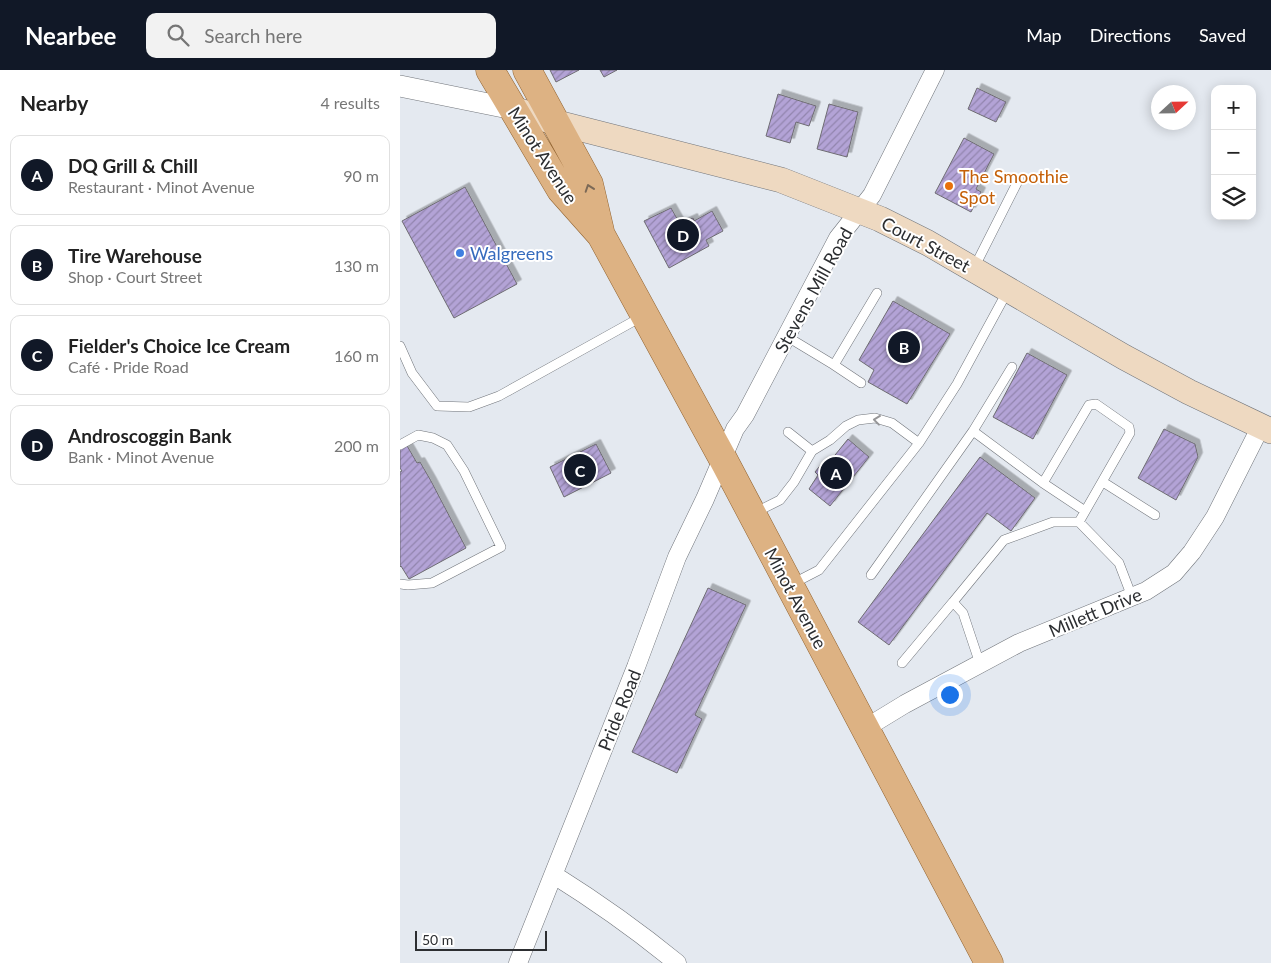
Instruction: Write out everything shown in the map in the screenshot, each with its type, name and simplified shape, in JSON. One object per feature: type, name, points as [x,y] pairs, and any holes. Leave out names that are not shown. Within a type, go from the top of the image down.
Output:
[{"type":"main road","name":"Minot Avenue","points":[[490,70],[561,190],[601,235],[723,459],[989,963]]},
{"type":"main road","name":"Minot Avenue","points":[[526,70],[589,184],[601,235]]},
{"type":"main road","name":"Court Street","points":[[513,109],[554,122],[781,180],[880,219],[974,269],[1132,362],[1189,392],[1266,428]]},
{"type":"street","name":"Stevens Mill Road","points":[[723,459],[736,429],[838,238],[872,195],[935,70]]},
{"type":"street","points":[[400,86],[513,109]]},
{"type":"street","name":"Millett Drive","points":[[864,729],[905,704],[1019,644],[1146,591],[1174,573],[1192,552],[1215,517],[1266,428]]},
{"type":"street","name":"Pride Road","points":[[518,963],[636,667],[677,557],[723,459]]},
{"type":"street","points":[[554,875],[614,915],[677,963]]},
{"type":"lane","points":[[974,269],[1019,179]]},
{"type":"lane","points":[[789,586],[819,570],[919,443],[957,384],[1008,290]]},
{"type":"lane","points":[[834,364],[877,293]]},
{"type":"lane","points":[[400,346],[404,364],[437,406],[469,407],[499,396],[645,315]]},
{"type":"lane","points":[[786,336],[834,364],[861,383]]},
{"type":"lane","points":[[871,575],[973,431],[1012,367]]},
{"type":"lane","points":[[1043,483],[1090,405],[1096,404],[1129,427],[1130,433],[1079,522]]},
{"type":"lane","points":[[752,514],[780,500],[794,482],[812,451],[830,440],[846,426],[858,420],[875,418],[892,423],[919,443]]},
{"type":"lane","points":[[973,431],[1043,483],[1085,511]]},
{"type":"lane","points":[[788,432],[812,451]]},
{"type":"lane","points":[[400,445],[418,435],[433,438],[447,445],[464,471],[501,546],[432,583],[400,584]]},
{"type":"lane","points":[[1102,482],[1155,515]]},
{"type":"lane","points":[[902,663],[1004,540],[1053,522],[1079,522],[1119,563],[1132,596]]},
{"type":"lane","points":[[953,602],[963,612],[980,664]]},
{"type":"building","points":[[550,70],[579,70],[556,82]]},
{"type":"building","points":[[600,70],[617,70],[604,77]]},
{"type":"building","points":[[977,88],[1006,102],[996,122],[968,109]]},
{"type":"building","points":[[778,94],[816,106],[809,126],[796,122],[790,143],[766,136]]},
{"type":"building","points":[[829,104],[858,112],[847,157],[817,149]]},
{"type":"building","points":[[964,138],[994,154],[976,189],[981,192],[971,212],[935,193]]},
{"type":"building","name":"Walgreens","points":[[465,187],[517,284],[454,318],[402,221]]},
{"type":"building","points":[[671,208],[680,224],[693,218],[694,221],[712,211],[723,231],[706,240],[709,246],[669,268],[644,221]]},
{"type":"building","points":[[893,301],[950,334],[907,404],[868,382],[874,370],[859,360]]},
{"type":"building","points":[[1027,353],[1067,375],[1033,439],[993,417]]},
{"type":"building","points":[[1164,429],[1195,444],[1198,457],[1176,500],[1138,478]]},
{"type":"building","points":[[848,439],[869,457],[830,506],[809,489],[818,475],[815,472],[823,462],[827,465]]},
{"type":"building","points":[[406,444],[417,463],[420,462],[431,481],[466,548],[409,579],[400,567],[400,472],[402,471],[400,468],[400,447]]},
{"type":"building","points":[[596,444],[611,473],[564,497],[550,467]]},
{"type":"building","points":[[980,457],[1035,498],[1011,531],[987,513],[889,645],[858,622]]},
{"type":"building","points":[[708,588],[746,605],[695,715],[702,719],[677,773],[632,752]]},
{"type":"place","name":"The Smoothie Spot","points":[[949,186]]},
{"type":"place","name":"Androscoggin Bank","points":[[683,235]]},
{"type":"place","name":"Walgreens","points":[[460,253]]},
{"type":"place","name":"Tire Warehouse","points":[[904,347]]},
{"type":"place","name":"Fielder's Choice Ice Cream","points":[[580,470]]},
{"type":"place","name":"DQ Grill & Chill","points":[[836,473]]}]
